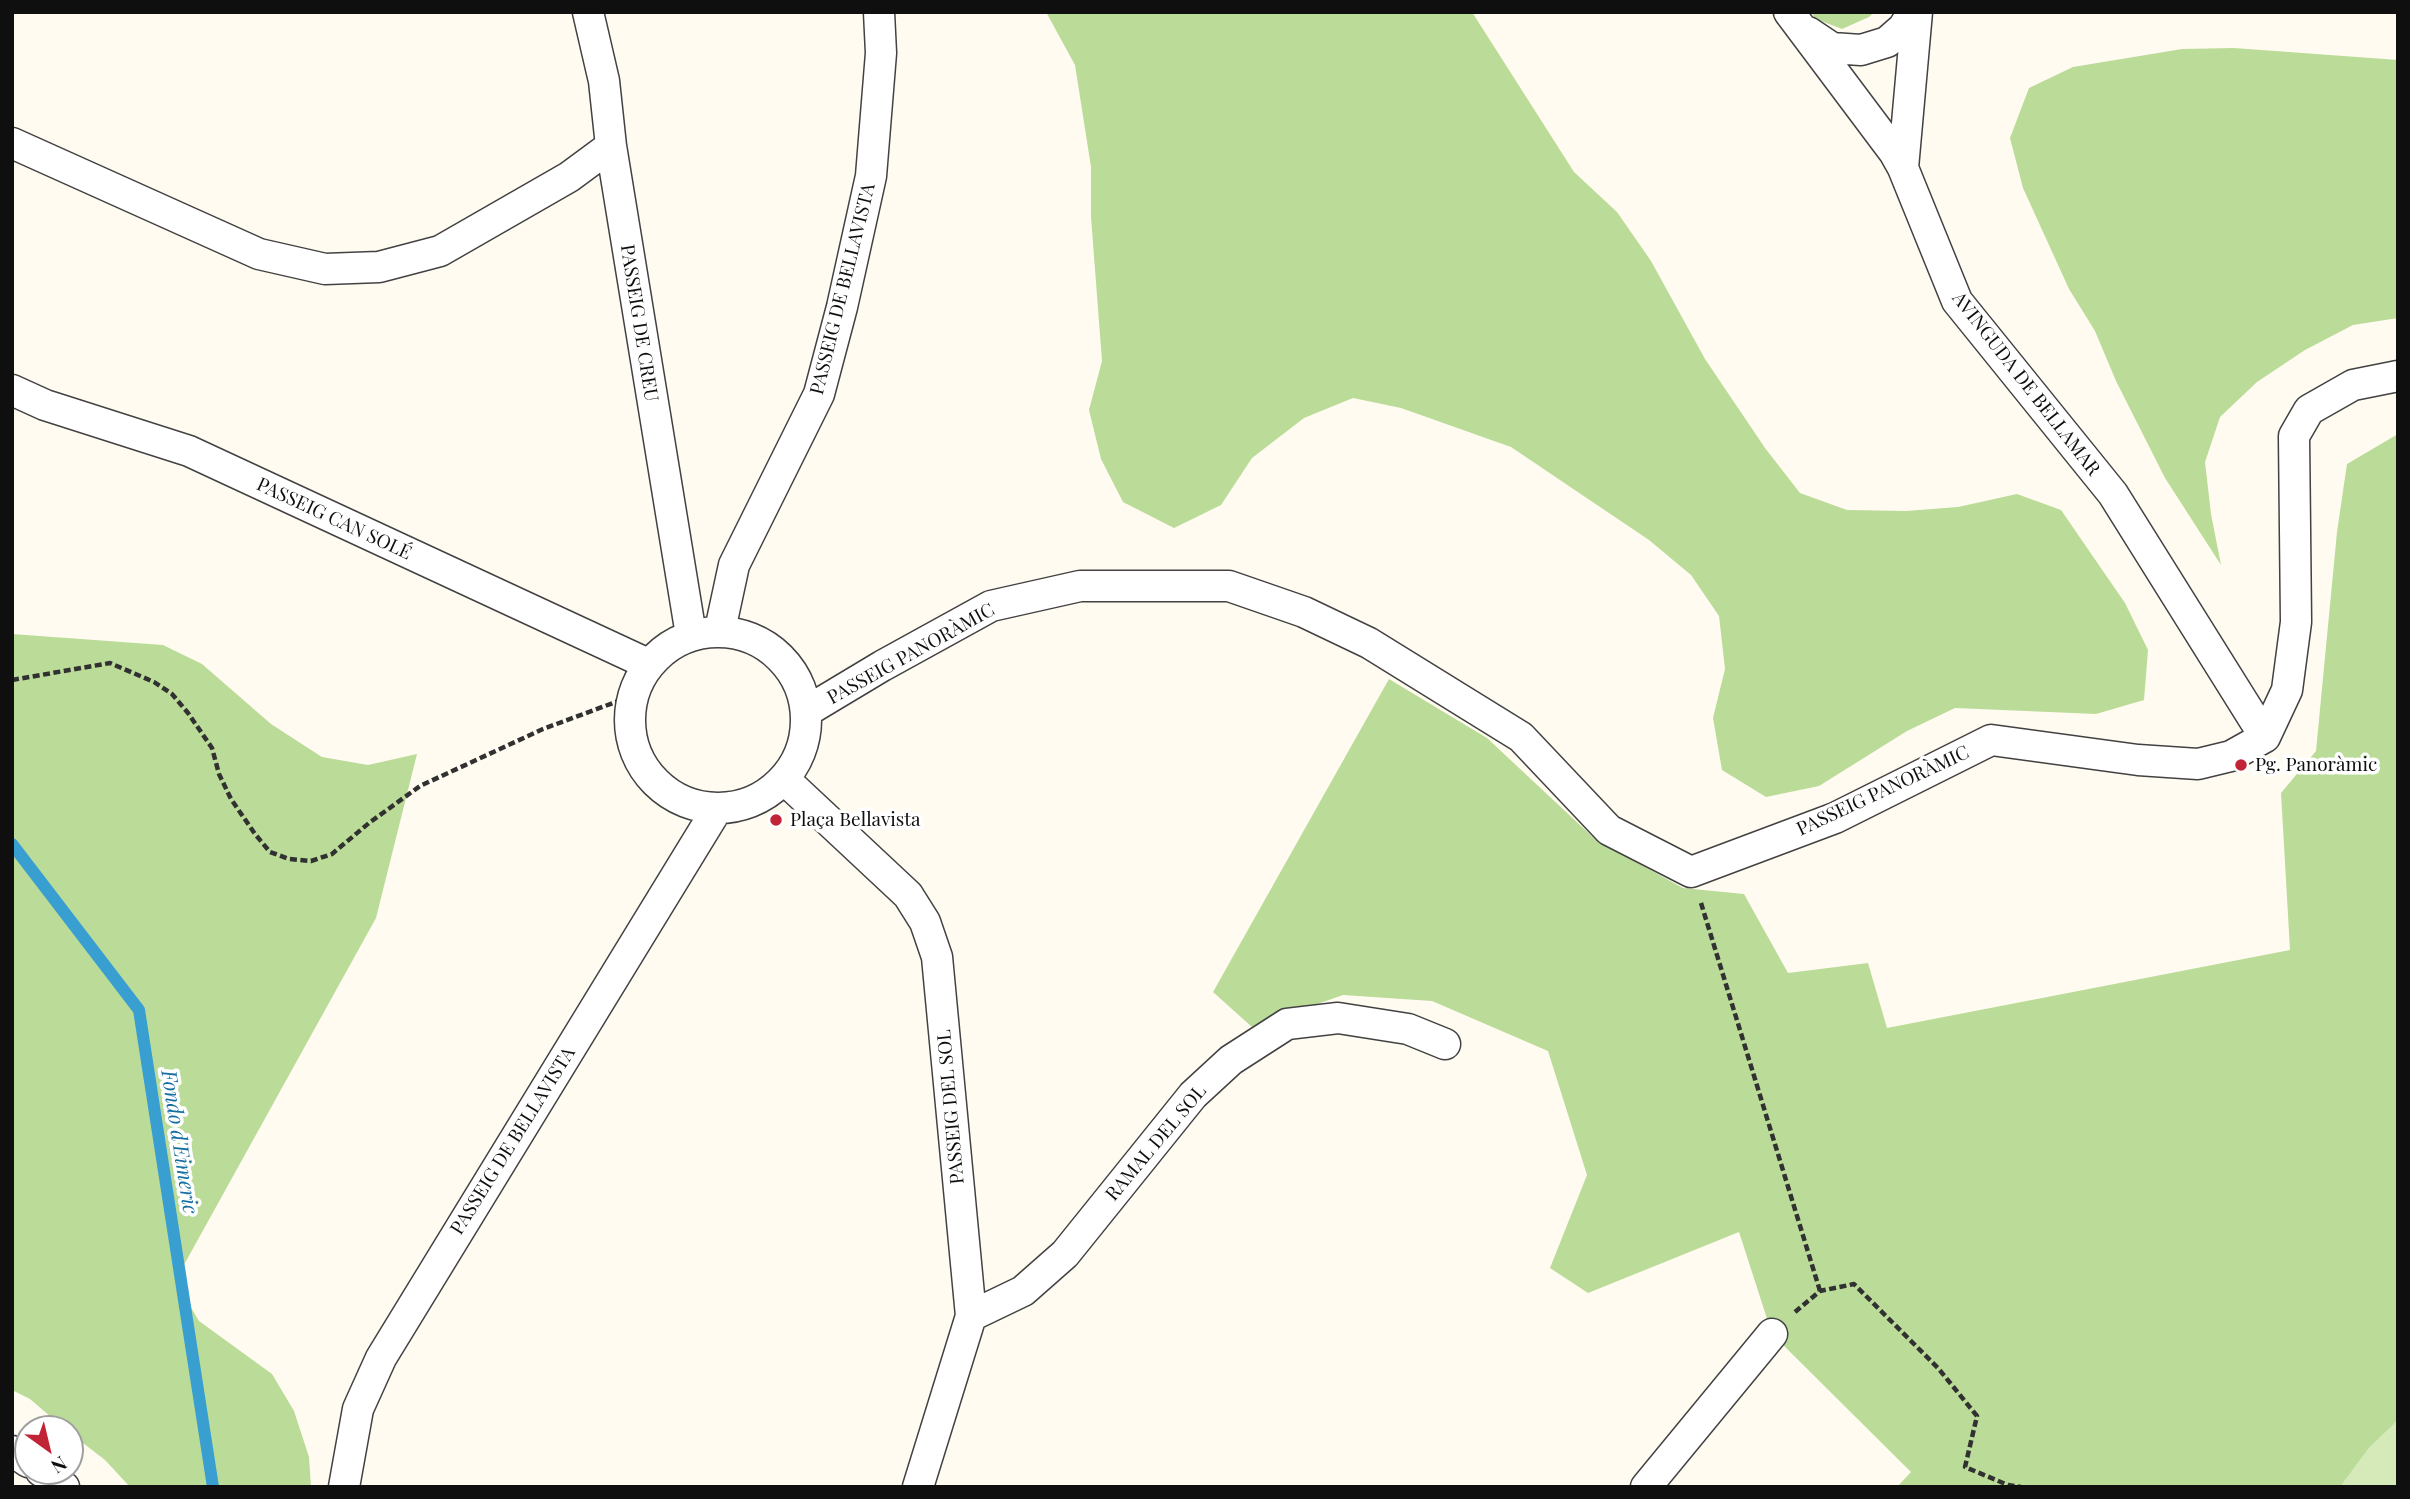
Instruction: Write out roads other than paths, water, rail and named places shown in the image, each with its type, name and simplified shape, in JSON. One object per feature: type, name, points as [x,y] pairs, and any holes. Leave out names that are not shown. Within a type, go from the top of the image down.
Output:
[{"type":"street","name":"PASSEIG DE CREU","points":[[588,12],[604,81],[611,145],[705,632]]},
{"type":"street","name":"PASSEIG DE BELLAVISTA","points":[[705,632],[734,565],[819,394],[842,307],[871,176],[881,53],[879,12]]},
{"type":"street","points":[[1903,168],[1915,12]]},
{"type":"street","name":"AVINGUDA DE BELLAMAR","points":[[1794,19],[1832,48],[1861,50],[1887,42],[1903,28],[1915,12]]},
{"type":"street","name":"AVINGUDA DE BELLAMAR","points":[[1794,19],[1894,152],[1957,301],[2113,494],[2265,737]]},
{"type":"street","points":[[12,143],[258,254],[325,269],[379,267],[440,251],[569,177],[611,145]]},
{"type":"street","points":[[2265,737],[2287,690],[2296,622],[2294,436],[2309,410],[2353,385],[2398,376]]},
{"type":"street","name":"PASSEIG CAN SOLÉ","points":[[12,390],[45,405],[189,451],[648,664]]},
{"type":"street","name":"PASSEIG PANORÀMIC","points":[[807,712],[882,666],[991,606],[1080,586],[1229,586],[1304,612],[1381,650],[1521,737],[1609,831],[1692,872],[1835,818],[1991,740],[2138,760],[2198,764],[2231,756],[2265,737]]},
{"type":"street","points":[[705,632],[761,642],[793,671],[807,712],[806,736],[798,759],[784,779],[764,796],[717,809],[685,803],[657,785],[638,760],[629,728],[632,696],[648,664],[668,646],[705,632]]},
{"type":"street","name":"PASSEIG DEL SOL","points":[[784,779],[908,895],[925,922],[937,957],[971,1316],[918,1487]]},
{"type":"street","name":"PASSEIG DE BELLAVISTA","points":[[344,1487],[358,1409],[381,1358],[717,809]]},
{"type":"street","name":"RAMAL DEL SOL","points":[[971,1316],[1023,1291],[1065,1254],[1193,1095],[1231,1060],[1287,1024],[1338,1018],[1408,1029],[1445,1044]]},
{"type":"street","points":[[1646,1487],[1772,1334]]},
{"type":"waterway","name":"Fondo d'Eimeric","points":[[12,844],[139,1010],[213,1487]]},
{"type":"place","name":"Pg. Panoràmic","points":[[2241,765]]},
{"type":"place","name":"Plaça Bellavista","points":[[776,820]]}]
